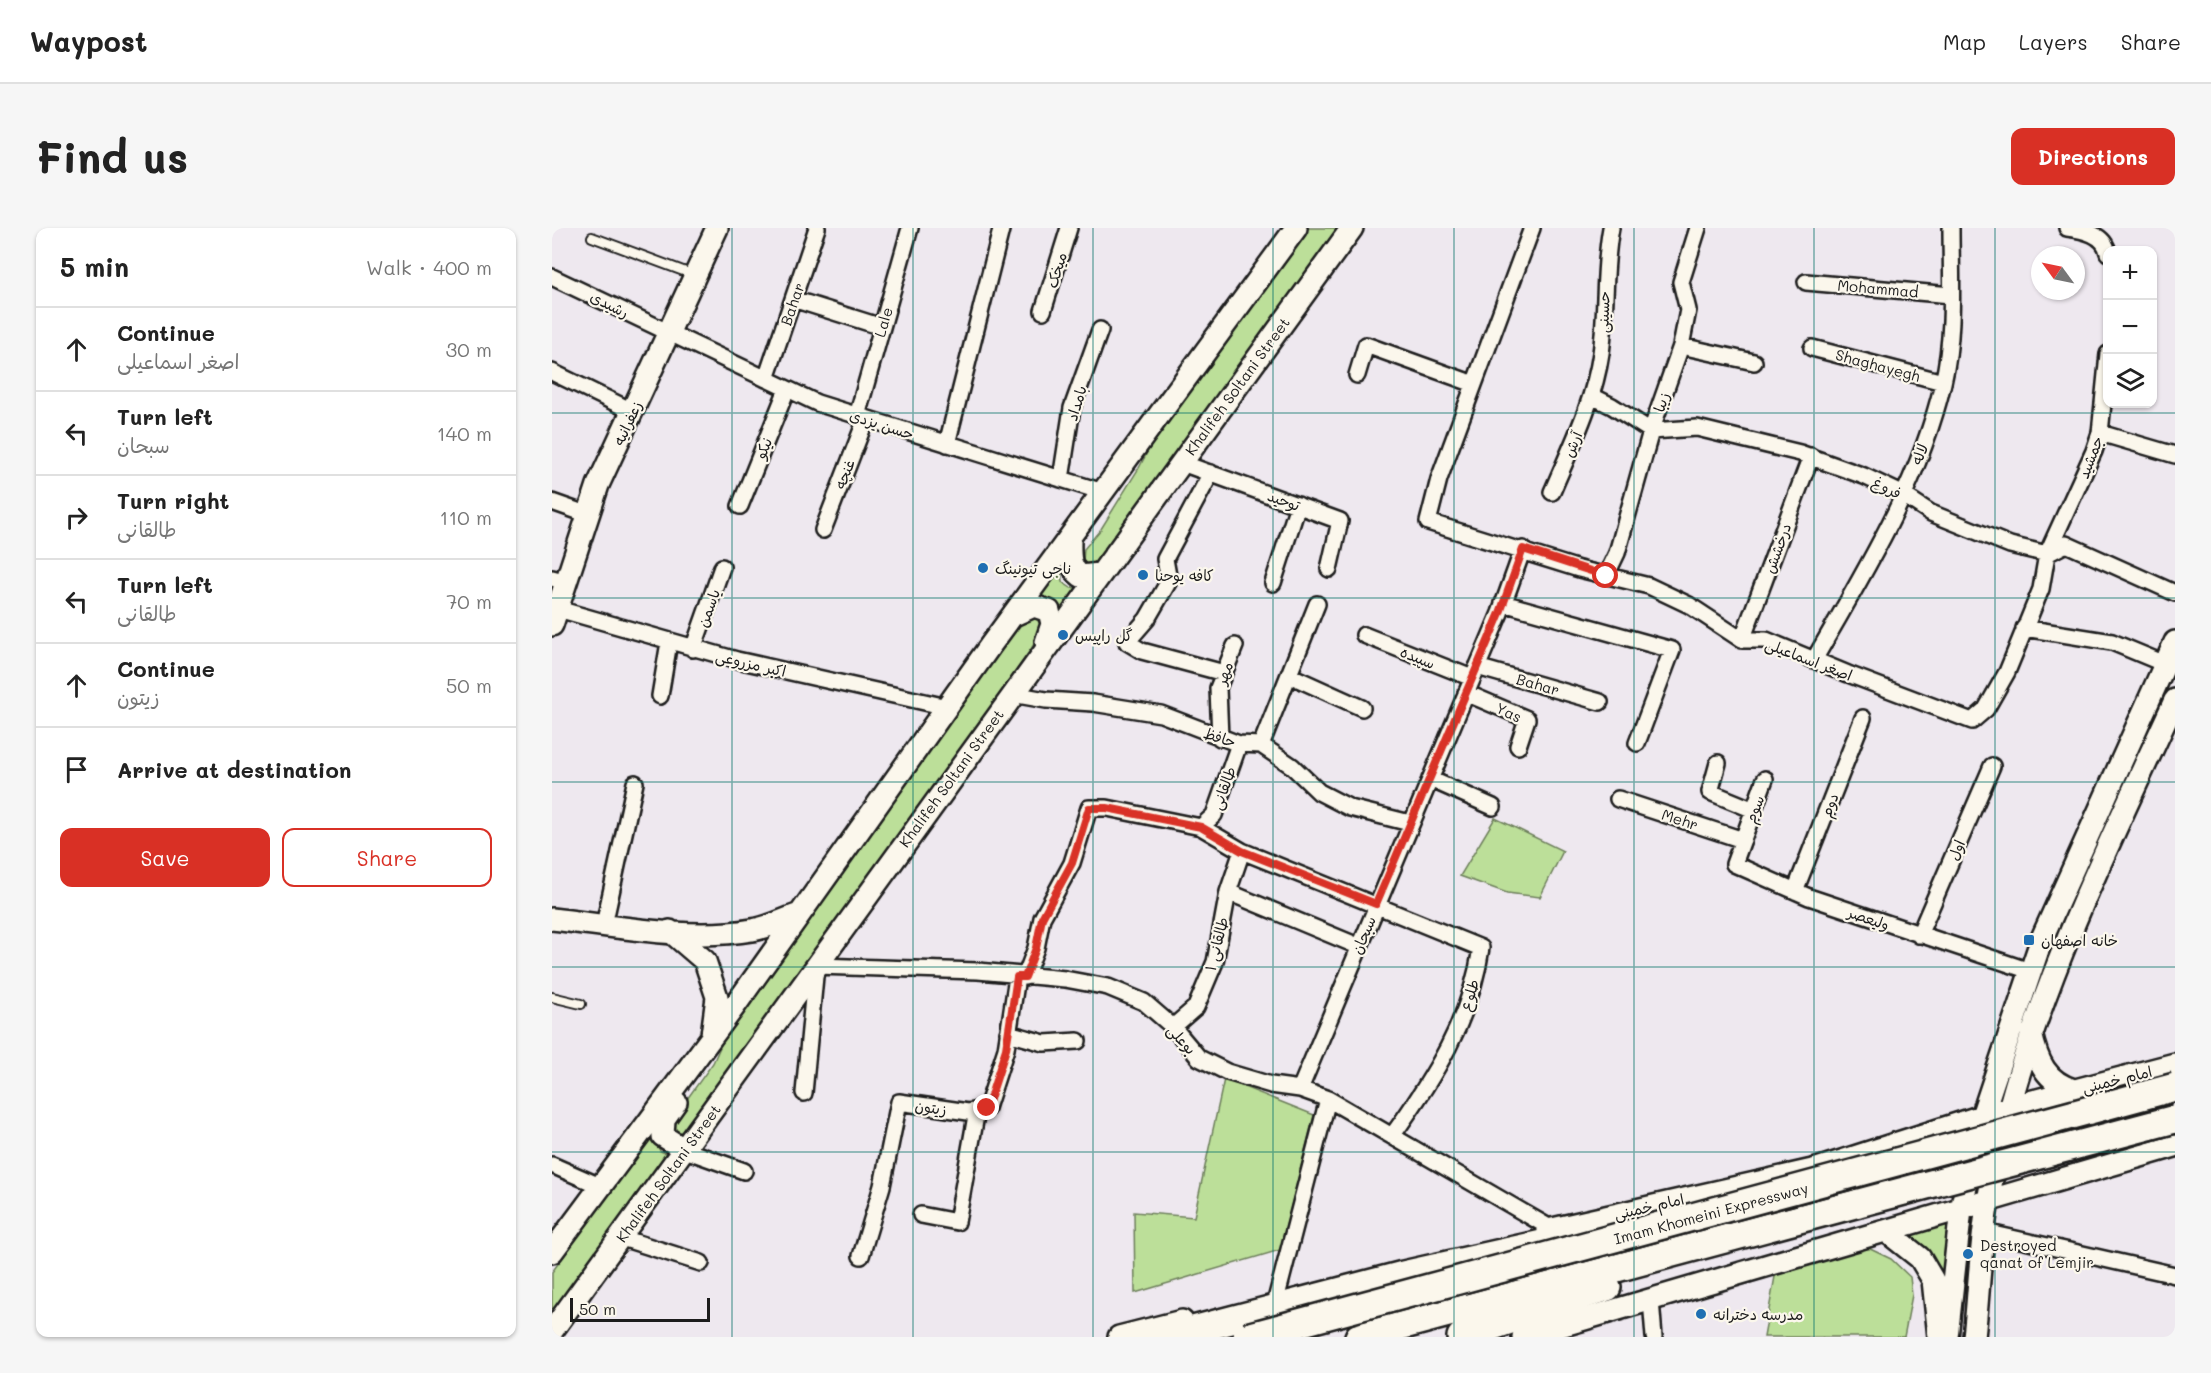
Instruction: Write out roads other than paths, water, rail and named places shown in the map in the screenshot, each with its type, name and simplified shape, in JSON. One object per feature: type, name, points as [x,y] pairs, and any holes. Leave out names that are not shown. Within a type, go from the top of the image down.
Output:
[{"type":"highway","name":"Imam Khomeini Expressway","points":[[1247,1337],[2175,1087]]},
{"type":"highway","name":"Imam Khomeini Expressway","points":[[1359,1337],[2175,1119]]},
{"type":"highway","points":[[1166,1337],[1404,1275],[1835,1180]]},
{"type":"highway","points":[[1461,1337],[1859,1203]]},
{"type":"main road","name":"زعفرانیه","points":[[555,617],[559,580],[589,515],[598,485],[717,228]]},
{"type":"main road","points":[[552,1252],[712,1038],[1014,615],[1296,228]]},
{"type":"main road","name":"Khalifeh Soltani Street","points":[[552,1331],[622,1238],[1044,649],[1352,228]]},
{"type":"main road","points":[[1070,538],[1070,558],[1073,570],[1082,576],[1100,574]]},
{"type":"main road","points":[[1014,615],[1034,606],[1049,611],[1052,624],[1044,649]]},
{"type":"main road","points":[[1947,1337],[1961,1209],[1982,1116],[2042,938],[2175,642]]},
{"type":"main road","points":[[1974,1337],[1988,1202],[2010,1107],[2031,1034],[2066,936],[2175,700]]},
{"type":"main road","points":[[552,919],[670,931],[753,930],[800,914]]},
{"type":"main road","points":[[670,931],[705,961],[717,997],[712,1038],[686,1089],[664,1119],[663,1136],[685,1150]]},
{"type":"main road","points":[[2022,998],[2042,1005]]},
{"type":"main road","points":[[2031,1034],[2048,1076],[2059,1086],[2074,1090]]},
{"type":"main road","name":"امام خمینی","points":[[1119,1337],[1552,1229],[1817,1169],[2010,1107],[2175,1064]]},
{"type":"main road","points":[[1946,1128],[1978,1103],[1993,1083]]},
{"type":"main road","points":[[1523,1337],[2175,1146]]},
{"type":"main road","points":[[1886,1231],[1920,1258],[1933,1280],[1939,1337]]},
{"type":"street","name":"Bahar","points":[[766,379],[817,228]]},
{"type":"street","name":"Lale","points":[[861,417],[882,327],[910,228]]},
{"type":"street","name":"میخک","points":[[1043,311],[1069,228]]},
{"type":"street","name":"حسینی","points":[[1592,396],[1601,351],[1604,264],[1611,228]]},
{"type":"street","name":"زیبا","points":[[1606,576],[1617,553],[1651,431],[1681,346],[1688,310],[1681,282],[1698,228]]},
{"type":"street","name":"لاله","points":[[1814,660],[1862,578],[1902,494],[1920,454],[1943,382],[1951,295],[1951,228]]},
{"type":"street","points":[[2067,228],[2088,229],[2103,246]]},
{"type":"street","name":"اصغر اسماعیلی","points":[[1529,229],[1439,479],[1428,522],[1606,576],[1649,586],[1689,604],[1742,640],[1766,640],[1972,721],[1986,709],[2007,672],[2041,589],[2047,554]]},
{"type":"street","points":[[947,444],[1001,230]]},
{"type":"street","name":"رشیدی","points":[[552,277],[668,333]]},
{"type":"street","name":"Mohammad","points":[[1806,282],[1951,295]]},
{"type":"street","points":[[793,299],[882,327]]},
{"type":"street","name":"بامداد","points":[[1061,479],[1072,408],[1100,330]]},
{"type":"street","name":"حسن یزدی","points":[[668,333],[817,403],[1103,492]]},
{"type":"street","points":[[1358,375],[1366,345],[1474,384]]},
{"type":"street","points":[[1681,346],[1754,362]]},
{"type":"street","name":"Shaghayegh","points":[[1812,348],[1943,382]]},
{"type":"street","points":[[552,372],[632,411]]},
{"type":"street","name":"نیکو","points":[[740,506],[787,389]]},
{"type":"street","points":[[1592,396],[1651,431]]},
{"type":"street","name":"آرش","points":[[1552,492],[1592,396]]},
{"type":"street","name":"جمشید","points":[[2047,554],[2100,433],[2103,403]]},
{"type":"street","name":"غنچه","points":[[823,530],[861,417]]},
{"type":"street","name":"فروغ","points":[[1651,431],[1697,428],[1811,456],[1864,476],[1902,494],[1941,517],[2010,545],[2047,554],[2066,544],[2175,593]]},
{"type":"street","points":[[2100,433],[2175,455]]},
{"type":"street","name":"درخشش","points":[[1742,640],[1811,456]]},
{"type":"street","name":"توحید","points":[[1182,462],[1340,520],[1329,569]]},
{"type":"street","points":[[1211,473],[1165,559],[1169,580],[1147,619],[1127,642],[1142,651],[1224,673]]},
{"type":"street","points":[[552,502],[589,515]]},
{"type":"street","points":[[1273,583],[1298,506]]},
{"type":"street","name":"سبحان","points":[[1300,1089],[1466,693],[1523,549]]},
{"type":"street","name":"یاسمن","points":[[693,649],[722,567]]},
{"type":"street","points":[[1503,603],[1672,650],[1637,743]]},
{"type":"street","points":[[1317,604],[1261,745],[1292,766],[1319,792],[1350,808],[1410,823]]},
{"type":"street","name":"اکبر مزروعی","points":[[555,617],[947,708]]},
{"type":"street","points":[[2024,628],[2112,642],[2166,664]]},
{"type":"street","name":"سپیده","points":[[1364,635],[1474,673]]},
{"type":"street","points":[[660,696],[669,642]]},
{"type":"street","name":"مهر","points":[[1221,738],[1218,688],[1235,646]]},
{"type":"street","name":"Bahar","points":[[1474,673],[1600,702]]},
{"type":"street","points":[[1289,675],[1362,708]]},
{"type":"street","name":"Yas","points":[[1466,693],[1527,719],[1518,746]]},
{"type":"street","name":"حافظ","points":[[1012,694],[1046,700],[1093,703],[1161,714],[1239,744],[1261,745]]},
{"type":"street","name":"دوم","points":[[1795,891],[1863,718]]},
{"type":"street","name":"طالقانی","points":[[1201,827],[1214,815],[1239,744]]},
{"type":"street","points":[[1718,763],[1710,792],[1754,810]]},
{"type":"street","name":"اول","points":[[1919,935],[1992,766]]},
{"type":"street","points":[[1430,779],[1493,807]]},
{"type":"street","name":"سوم","points":[[1743,840],[1766,779]]},
{"type":"street","points":[[604,925],[635,783]]},
{"type":"street","name":"Mehr","points":[[1618,799],[1743,840]]},
{"type":"street","name":"طالقانی","points":[[1021,977],[1036,948],[1042,918],[1072,863],[1089,808],[1107,808],[1201,827],[1242,851],[1376,904]]},
{"type":"street","name":"ولیعصر","points":[[1743,840],[1734,864],[1795,891],[2030,971]]},
{"type":"street","name":"طالقانی ۱","points":[[1173,1027],[1196,1007],[1215,962],[1228,892],[1242,851]]},
{"type":"street","points":[[1228,892],[1358,946]]},
{"type":"street","name":"طلوع","points":[[1376,904],[1481,948],[1462,1017],[1448,1048],[1433,1078],[1392,1136]]},
{"type":"street","points":[[804,1093],[816,966]]},
{"type":"street","name":"بوعلی","points":[[816,966],[978,971],[1021,977],[1065,979],[1108,987],[1144,1002],[1173,1027],[1199,1058],[1227,1072],[1271,1085],[1300,1089],[1328,1099],[1552,1229]]},
{"type":"street","points":[[921,1215],[957,1222],[977,1110],[987,1108],[1006,1049],[1021,977]]},
{"type":"street","points":[[1008,1034],[1044,1043],[1078,1041]]},
{"type":"street","points":[[1277,1296],[1328,1099]]},
{"type":"street","name":"زیتون","points":[[861,1256],[882,1186],[899,1102],[968,1112],[977,1110]]},
{"type":"street","points":[[685,1150],[744,1171]]},
{"type":"street","points":[[552,1165],[600,1186]]},
{"type":"street","points":[[1985,1232],[2175,1275]]},
{"type":"street","points":[[622,1238],[701,1263]]},
{"type":"street","points":[[1651,1300],[1654,1337]]},
{"type":"lane","points":[[592,237],[695,276]]},
{"type":"lane","points":[[552,997],[581,1004]]},
{"type":"place","name":"ناجی‌ تیونینگ","points":[[983,568]]},
{"type":"place","name":"کافه یوحنا","points":[[1143,575]]},
{"type":"place","name":"گل راپیس","points":[[1063,635]]},
{"type":"place","name":"خانه اصفهان","points":[[2029,940]]},
{"type":"place","name":"Destroyed qanat of Lemjir","points":[[1968,1254]]},
{"type":"place","name":"مدرسه دخترانه","points":[[1701,1314]]}]
